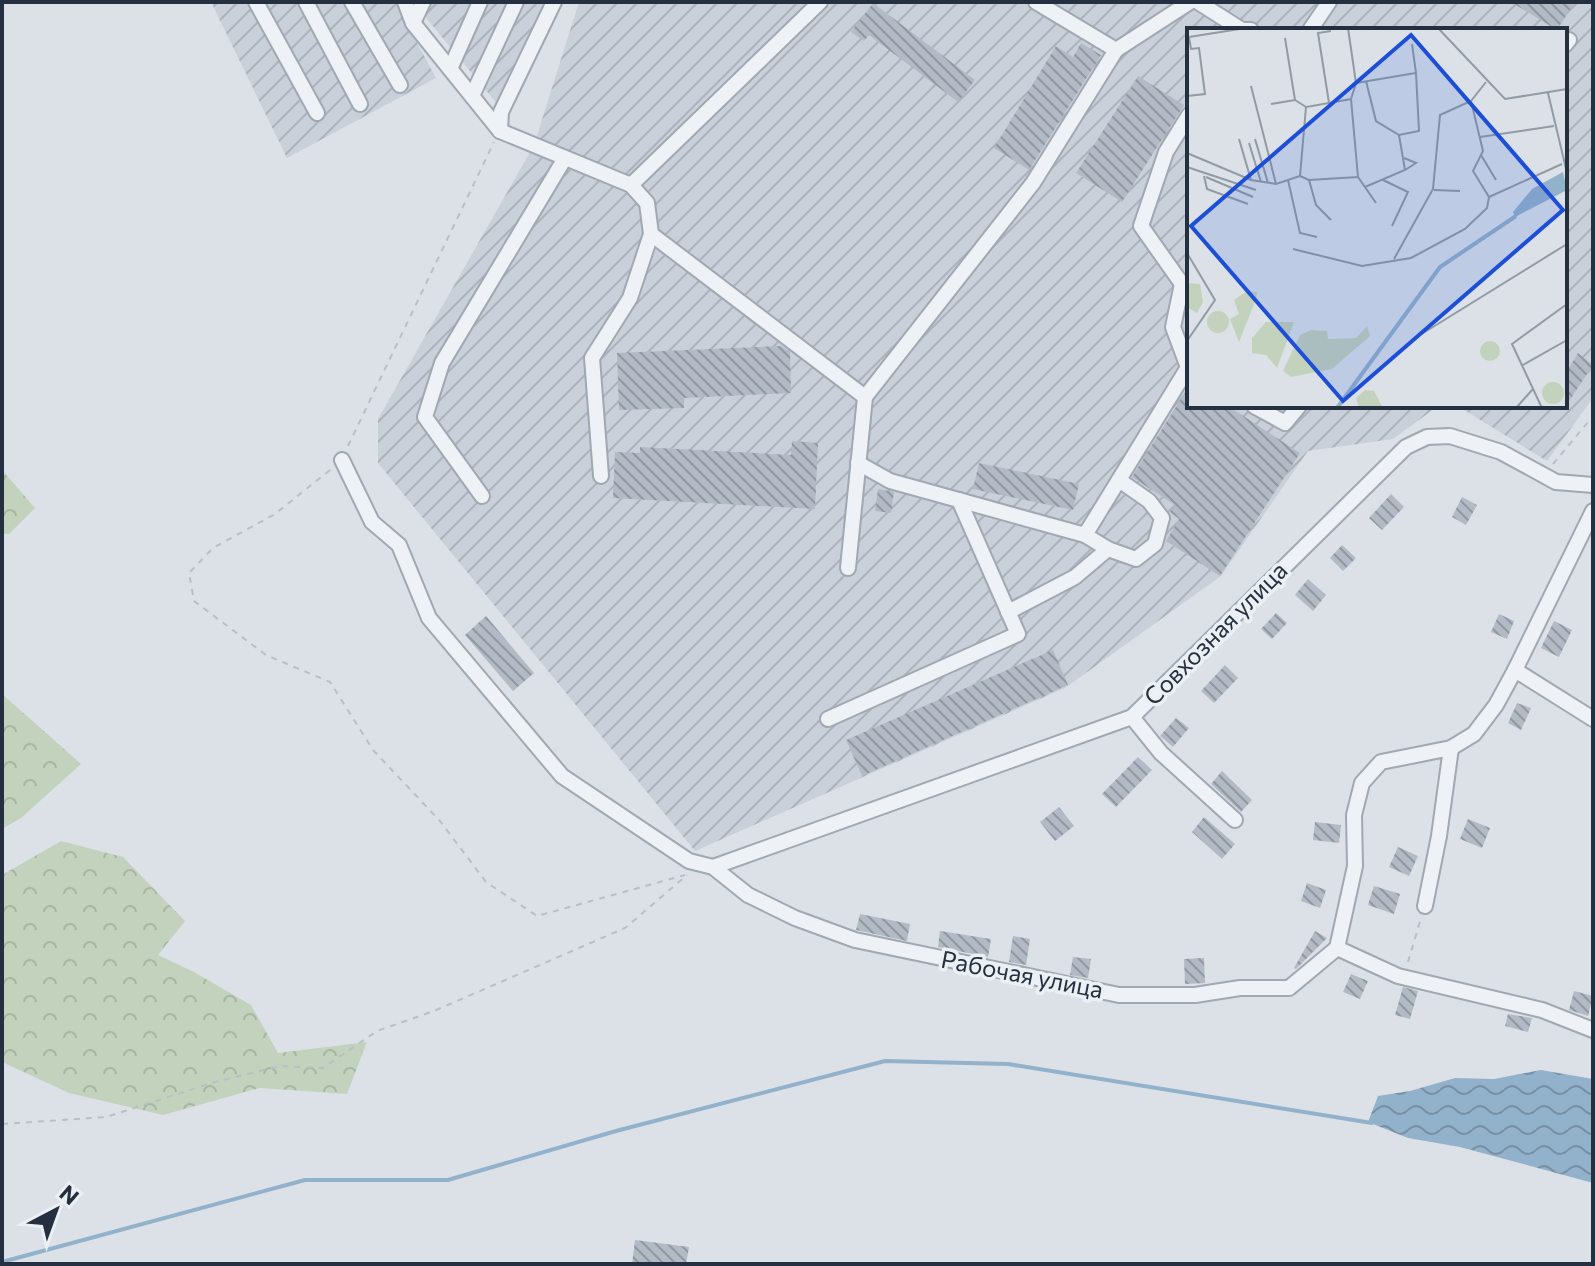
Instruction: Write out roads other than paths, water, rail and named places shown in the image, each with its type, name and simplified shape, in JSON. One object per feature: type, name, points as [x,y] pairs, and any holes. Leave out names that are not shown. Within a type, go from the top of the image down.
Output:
[{"type":"street","points":[[256,2],[317,113]]},
{"type":"street","points":[[306,2],[360,104]]},
{"type":"street","points":[[352,2],[400,85]]},
{"type":"street","points":[[405,2],[413,23],[500,131],[631,185],[647,203],[651,234],[630,298],[592,358],[601,476]]},
{"type":"street","points":[[413,23],[423,2]]},
{"type":"street","points":[[450,69],[480,2]]},
{"type":"street","points":[[472,96],[516,2]]},
{"type":"street","points":[[500,131],[501,112],[554,2]]},
{"type":"street","points":[[631,185],[820,2]]},
{"type":"street","points":[[1036,2],[1116,50]]},
{"type":"street","points":[[848,568],[865,397],[1033,183],[1116,50],[1190,2]]},
{"type":"street","points":[[1198,2],[1239,28]]},
{"type":"street","points":[[1311,28],[1329,2]]},
{"type":"street","points":[[1187,118],[1166,152],[1141,226],[1182,284],[1173,327],[1187,366]]},
{"type":"street","points":[[482,496],[425,417],[442,363],[565,158]]},
{"type":"street","points":[[651,234],[865,397]]},
{"type":"street","points":[[1085,535],[1187,371]]},
{"type":"street","points":[[1258,408],[1285,423],[1297,408]]},
{"type":"street","name":"Совхозная улица","points":[[713,867],[1132,717],[1406,447],[1427,437],[1450,436],[1501,452],[1556,482],[1593,485]]},
{"type":"street","name":"Рабочая улица","points":[[342,460],[372,522],[399,545],[429,618],[562,776],[689,861],[713,867],[748,895],[795,918],[855,940],[1119,995],[1195,995],[1240,988],[1289,988],[1337,948]]},
{"type":"street","points":[[858,463],[890,481],[1085,535],[1108,549],[1136,559],[1155,544],[1162,518],[1149,501],[1119,480]]},
{"type":"street","points":[[828,719],[1018,634],[959,500]]},
{"type":"street","points":[[1593,511],[1515,670],[1496,705],[1474,734],[1451,748],[1381,762],[1362,783],[1354,815],[1355,866],[1337,948],[1404,977],[1542,1010],[1593,1030]]},
{"type":"street","points":[[1008,612],[1075,577],[1108,549]]},
{"type":"street","points":[[1515,670],[1593,719]]},
{"type":"street","points":[[1132,717],[1161,753],[1235,820]]},
{"type":"street","points":[[1425,906],[1439,836],[1451,748]]},
{"type":"water","points":[[1541,1070],[1593,1079],[1593,1183],[1460,1147],[1408,1138],[1368,1122],[1378,1096],[1410,1091],[1455,1078],[1494,1079]]},
{"type":"waterway","points":[[2,1262],[305,1180],[448,1180],[616,1131],[885,1061],[1008,1064],[1372,1123]]}]
